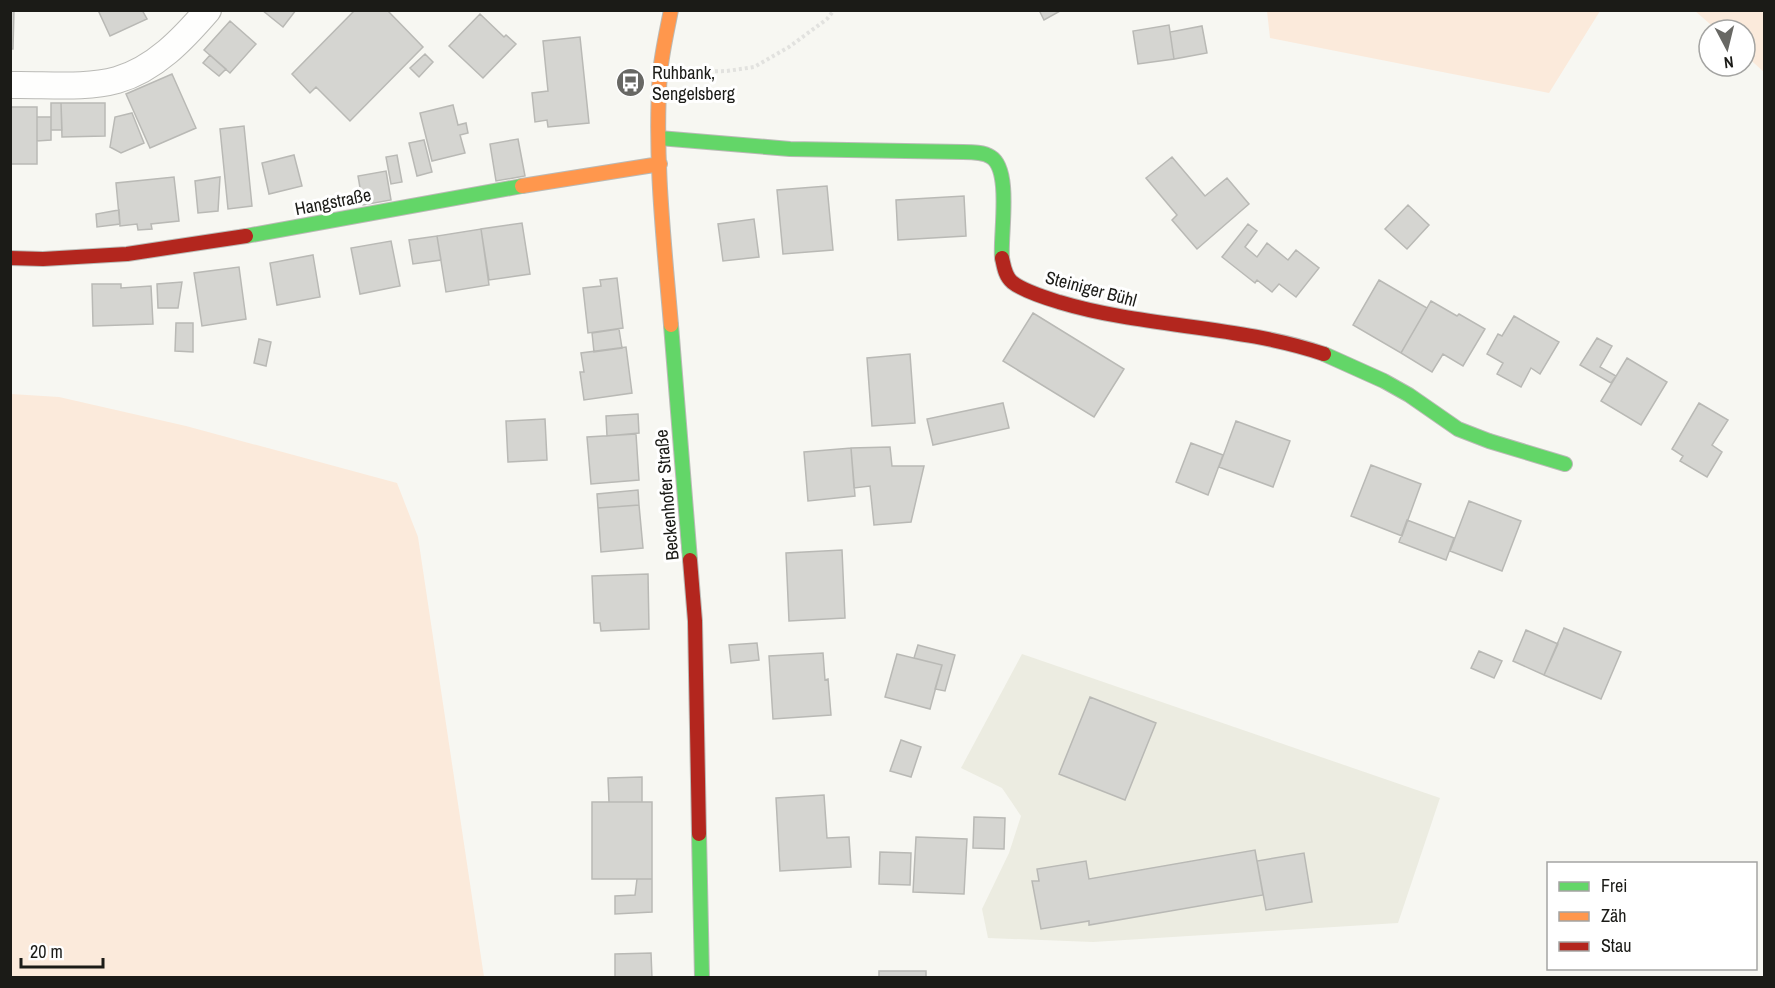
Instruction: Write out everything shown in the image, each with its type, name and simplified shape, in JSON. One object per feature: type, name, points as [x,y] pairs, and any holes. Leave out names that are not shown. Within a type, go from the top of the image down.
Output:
[{"type":"street","points":[[10,85],[88,84],[117,80],[165,55],[208,10]]},
{"type":"street","name":"Beckenhofer Straße","points":[[671,10],[660,72],[659,138],[662,221],[695,621],[702,978]]},
{"type":"street","name":"Steiniger Bühl","points":[[659,138],[722,145],[983,154],[999,163],[1003,173],[1001,227],[1005,273],[1011,281],[1027,290],[1089,311],[1161,325],[1269,340],[1320,353],[1386,382],[1420,403],[1440,420],[1464,432],[1565,464]]},
{"type":"street","name":"Hangstraße","points":[[10,258],[43,259],[127,254],[253,235],[574,177],[660,164]]},
{"type":"path","points":[[660,72],[728,71],[754,68],[789,47],[827,19],[834,10]]},
{"type":"shaded area","points":[[1267,10],[1600,11],[1549,93],[1270,38]]},
{"type":"shaded area","points":[[1695,11],[1764,11],[1764,72],[1757,66],[1757,18],[1703,18]]},
{"type":"shaded area","points":[[11,394],[59,397],[186,426],[397,483],[418,537],[484,977],[11,977]]},
{"type":"shaded area","points":[[1022,654],[1440,798],[1398,923],[1093,942],[988,938],[982,909],[1009,853],[1021,816],[1002,788],[961,768]]},
{"type":"building","points":[[10,10],[14,10],[13,49],[10,49]]},
{"type":"building","points":[[98,10],[142,10],[147,19],[110,36]]},
{"type":"building","points":[[262,10],[296,10],[283,27]]},
{"type":"building","points":[[355,10],[387,10],[423,47],[350,121],[316,87],[310,93],[292,74]]},
{"type":"building","points":[[1039,10],[1062,10],[1044,20]]},
{"type":"building","points":[[480,14],[504,37],[506,35],[516,44],[483,78],[449,46]]},
{"type":"building","points":[[230,21],[256,44],[230,73],[204,50]]},
{"type":"building","points":[[1169,25],[1174,59],[1138,64],[1133,31]]},
{"type":"building","points":[[1202,26],[1207,53],[1174,59],[1170,32]]},
{"type":"building","points":[[580,37],[589,123],[548,127],[547,120],[535,122],[532,93],[548,91],[543,41]]},
{"type":"building","points":[[425,54],[433,62],[419,77],[410,68]]},
{"type":"building","points":[[210,55],[226,69],[219,76],[203,63]]},
{"type":"building","points":[[172,74],[196,128],[150,148],[126,94]]},
{"type":"building","points":[[51,103],[61,103],[62,130],[51,130]]},
{"type":"building","points":[[61,103],[105,103],[105,136],[62,137]]},
{"type":"building","points":[[453,105],[458,125],[466,123],[468,133],[460,135],[465,153],[432,161],[420,113]]},
{"type":"building","points":[[10,107],[37,107],[37,164],[10,164]]},
{"type":"building","points":[[132,113],[144,143],[121,153],[110,147],[115,117]]},
{"type":"building","points":[[37,117],[51,117],[51,140],[37,141]]},
{"type":"building","points":[[244,126],[252,206],[228,209],[220,129]]},
{"type":"building","points":[[518,139],[525,176],[496,181],[490,144]]},
{"type":"building","points":[[424,140],[432,172],[417,176],[409,143]]},
{"type":"building","points":[[294,155],[302,186],[269,194],[262,163]]},
{"type":"building","points":[[397,155],[402,182],[391,184],[386,157]]},
{"type":"building","points":[[1172,157],[1205,196],[1227,178],[1249,204],[1197,249],[1172,220],[1177,215],[1146,178]]},
{"type":"building","points":[[386,171],[391,200],[363,205],[358,176]]},
{"type":"building","points":[[174,177],[179,221],[151,224],[152,229],[138,230],[137,224],[120,226],[116,183]]},
{"type":"building","points":[[220,177],[218,211],[198,213],[195,181]]},
{"type":"building","points":[[827,186],[833,250],[783,254],[777,190]]},
{"type":"building","points":[[964,196],[966,236],[898,240],[896,200]]},
{"type":"building","points":[[1408,205],[1429,225],[1407,249],[1385,229]]},
{"type":"building","points":[[119,210],[120,224],[97,227],[96,214]]},
{"type":"building","points":[[754,219],[759,257],[723,261],[718,224]]},
{"type":"building","points":[[522,223],[530,274],[489,280],[481,229]]},
{"type":"building","points":[[1248,224],[1257,231],[1245,247],[1257,257],[1267,243],[1288,260],[1296,250],[1319,268],[1296,297],[1279,284],[1272,292],[1257,280],[1255,283],[1222,257]]},
{"type":"building","points":[[481,229],[489,285],[446,292],[437,236]]},
{"type":"building","points":[[437,236],[441,260],[413,264],[409,240]]},
{"type":"building","points":[[391,241],[400,286],[360,294],[351,248]]},
{"type":"building","points":[[313,255],[320,297],[277,305],[270,263]]},
{"type":"building","points":[[239,267],[246,319],[202,326],[194,273]]},
{"type":"building","points":[[617,278],[623,328],[588,333],[583,288],[601,286],[600,280]]},
{"type":"building","points":[[1379,280],[1427,308],[1401,353],[1353,325]]},
{"type":"building","points":[[182,282],[178,308],[158,308],[157,284]]},
{"type":"building","points":[[92,284],[121,284],[121,288],[151,286],[153,324],[93,326]]},
{"type":"building","points":[[1431,301],[1485,329],[1463,366],[1443,354],[1432,372],[1401,353]]},
{"type":"building","points":[[1033,313],[1124,369],[1094,417],[1003,361]]},
{"type":"building","points":[[1514,316],[1559,342],[1540,374],[1531,368],[1521,387],[1497,374],[1503,363],[1487,354],[1498,334],[1502,336]]},
{"type":"building","points":[[176,323],[193,323],[193,352],[175,351]]},
{"type":"building","points":[[619,329],[622,348],[594,352],[592,333]]},
{"type":"building","points":[[1597,338],[1612,346],[1600,367],[1616,376],[1611,383],[1580,365]]},
{"type":"building","points":[[259,339],[271,342],[266,366],[254,363]]},
{"type":"building","points":[[626,347],[632,393],[584,400],[580,372],[584,372],[581,353]]},
{"type":"building","points":[[910,354],[915,423],[872,426],[867,358]]},
{"type":"building","points":[[1627,358],[1667,382],[1641,425],[1601,401]]},
{"type":"building","points":[[1003,403],[1009,428],[933,445],[927,419]]},
{"type":"building","points":[[1699,403],[1728,420],[1712,445],[1722,452],[1707,477],[1680,461],[1683,456],[1672,449]]},
{"type":"building","points":[[638,414],[639,433],[607,436],[606,416]]},
{"type":"building","points":[[545,419],[547,460],[508,462],[506,421]]},
{"type":"building","points":[[1236,421],[1290,441],[1273,487],[1219,467]]},
{"type":"building","points":[[636,434],[639,480],[591,484],[587,437]]},
{"type":"building","points":[[1191,443],[1223,455],[1208,495],[1176,482]]},
{"type":"building","points":[[890,447],[892,466],[924,466],[911,522],[874,525],[870,486],[854,488],[851,448]]},
{"type":"building","points":[[851,448],[855,496],[808,501],[804,452]]},
{"type":"building","points":[[1371,465],[1421,484],[1402,536],[1351,516]]},
{"type":"building","points":[[638,490],[639,505],[598,508],[597,494]]},
{"type":"building","points":[[1469,501],[1521,521],[1502,571],[1450,551]]},
{"type":"building","points":[[639,505],[643,548],[601,552],[598,508]]},
{"type":"building","points":[[1407,520],[1454,538],[1446,560],[1399,542]]},
{"type":"building","points":[[842,550],[845,618],[789,621],[786,553]]},
{"type":"building","points":[[648,574],[649,629],[601,631],[600,623],[594,623],[592,576]]},
{"type":"building","points":[[1564,628],[1621,652],[1601,699],[1544,675]]},
{"type":"building","points":[[1526,630],[1558,644],[1544,675],[1513,661]]},
{"type":"building","points":[[757,643],[759,660],[731,663],[729,645]]},
{"type":"building","points":[[918,645],[955,655],[945,691],[935,689],[942,665],[914,658]]},
{"type":"building","points":[[1479,651],[1502,661],[1494,678],[1471,668]]},
{"type":"building","points":[[823,653],[831,715],[773,719],[769,656]]},
{"type":"building","points":[[897,654],[942,665],[930,709],[885,697]]},
{"type":"building","points":[[1090,697],[1156,723],[1125,800],[1059,774]]},
{"type":"building","points":[[901,740],[921,747],[911,777],[890,771]]},
{"type":"building","points":[[642,777],[642,802],[609,802],[608,778]]},
{"type":"building","points":[[824,795],[827,838],[849,837],[851,867],[780,871],[776,798]]},
{"type":"building","points":[[592,802],[652,802],[652,879],[592,879]]},
{"type":"building","points":[[974,817],[1005,818],[1004,849],[973,848]]},
{"type":"building","points":[[916,837],[967,839],[964,894],[913,892]]},
{"type":"building","points":[[1255,850],[1263,895],[1089,925],[1089,921],[1041,929],[1032,881],[1039,881],[1037,869],[1086,861],[1089,879]]},
{"type":"building","points":[[880,852],[911,853],[910,885],[879,884]]},
{"type":"building","points":[[1304,853],[1312,902],[1266,910],[1257,861]]},
{"type":"building","points":[[637,879],[652,879],[652,912],[615,914],[615,896],[635,895]]},
{"type":"building","points":[[651,953],[652,978],[615,978],[615,954]]},
{"type":"building","points":[[879,971],[926,971],[926,978],[879,978]]},
{"type":"traffic: fast","points":[[659,138],[790,149],[985,154],[997,164],[1001,175],[1004,204],[1002,258]]},
{"type":"traffic: fast","points":[[246,236],[522,186]]},
{"type":"traffic: fast","points":[[671,325],[690,560]]},
{"type":"traffic: fast","points":[[1324,354],[1384,381],[1409,395],[1458,429],[1565,464]]},
{"type":"traffic: fast","points":[[699,834],[702,978]]},
{"type":"traffic: slow","points":[[671,10],[660,73],[658,136],[671,325]]},
{"type":"traffic: slow","points":[[522,186],[660,164]]},
{"type":"traffic: jam","points":[[10,258],[43,259],[127,254],[246,236]]},
{"type":"traffic: jam","points":[[1002,258],[1006,274],[1012,282],[1028,291],[1059,302],[1125,317],[1259,337],[1324,354]]},
{"type":"traffic: jam","points":[[690,560],[695,621],[699,834]]},
{"type":"place","name":"Ruhbank, Sengelsberg","points":[[631,83]]}]
